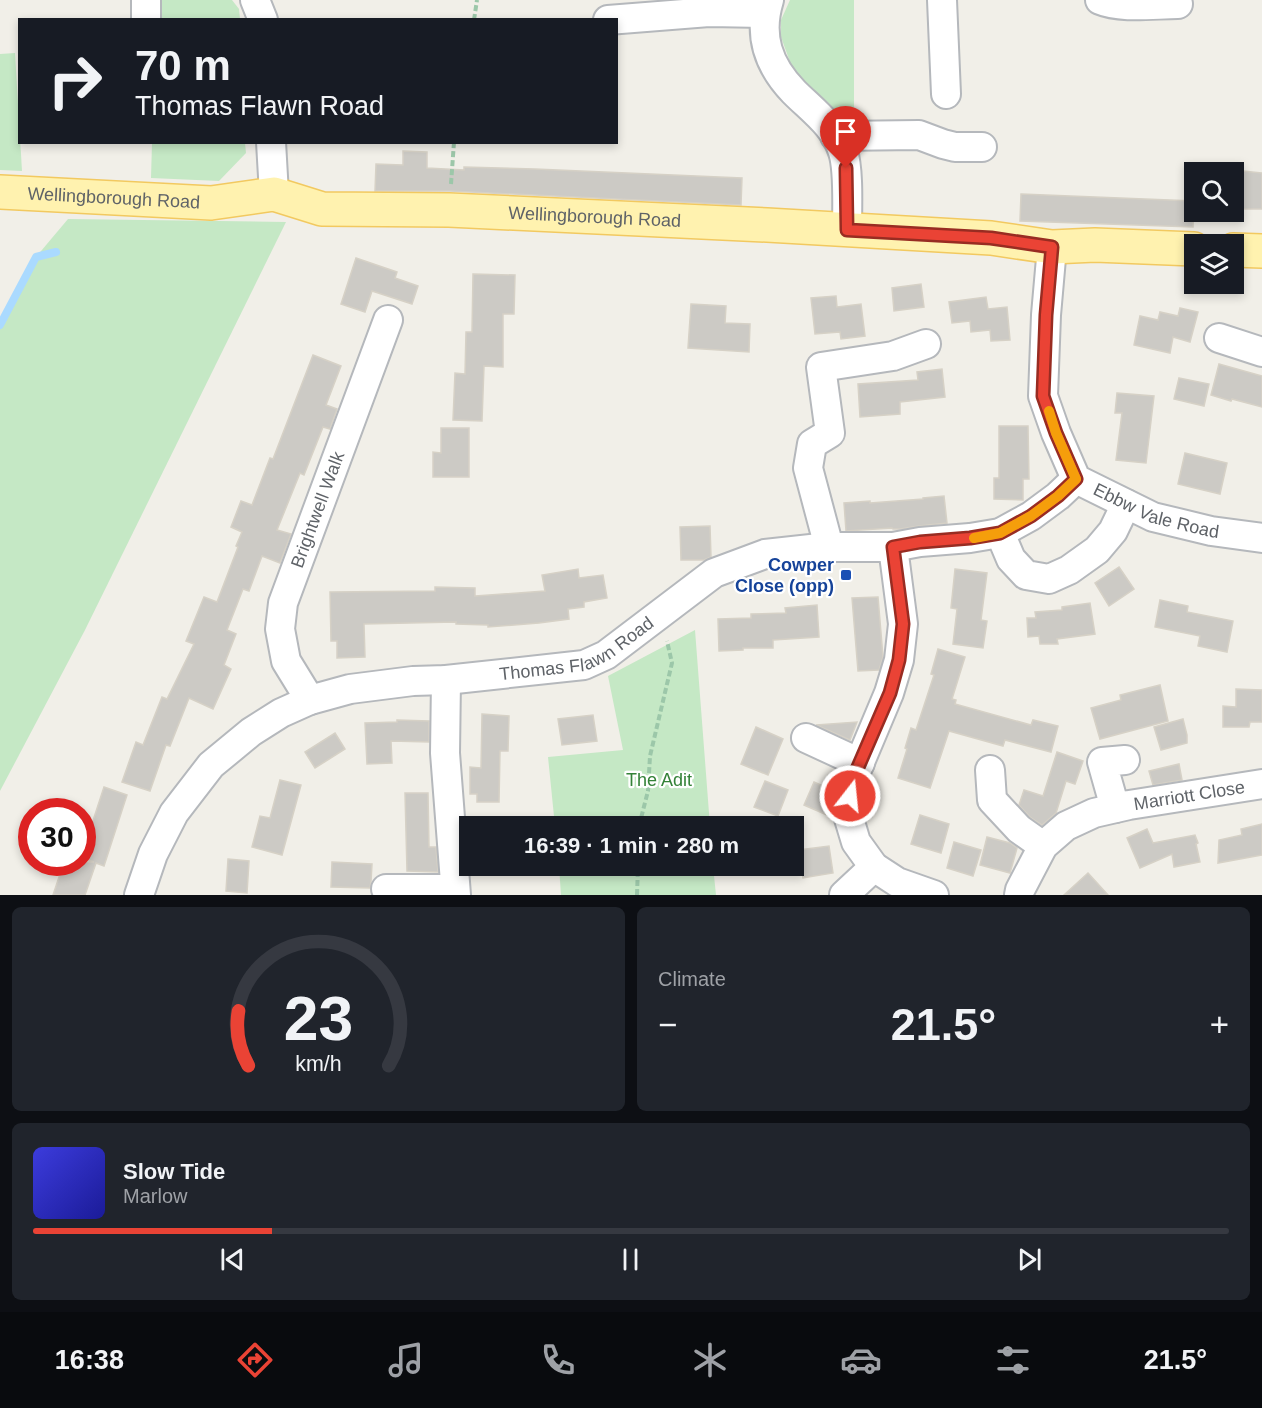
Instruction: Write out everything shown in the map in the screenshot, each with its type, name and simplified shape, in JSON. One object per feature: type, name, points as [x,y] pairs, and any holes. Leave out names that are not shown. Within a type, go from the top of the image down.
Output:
[{"type":"main road","name":"Wellingborough Road","points":[[0,192],[211,203],[274,194],[322,209],[449,210],[991,238],[1052,247],[1095,245],[1184,249]]},
{"type":"main road","points":[[1244,250],[1262,251]]},
{"type":"street","points":[[146,0],[146,18]]},
{"type":"street","points":[[255,0],[261,18]]},
{"type":"street","points":[[942,0],[946,94]]},
{"type":"street","points":[[1100,0],[1127,5],[1178,4]]},
{"type":"street","points":[[618,19],[767,6],[764,36],[769,57],[793,91],[824,119],[843,151],[846,168],[847,230]]},
{"type":"street","points":[[835,136],[919,135],[955,147],[982,147]]},
{"type":"street","points":[[271,144],[274,194]]},
{"type":"street","name":"Ebbw Vale Road","points":[[1052,247],[1046,315],[1043,396],[1076,479],[1154,517],[1211,531],[1262,538]]},
{"type":"street","name":"Brightwell Walk","points":[[310,700],[286,661],[280,629],[283,603],[388,320]]},
{"type":"street","points":[[1219,338],[1262,352]]},
{"type":"street","points":[[829,547],[808,468],[812,444],[830,433],[821,367],[893,356],[926,344]]},
{"type":"street","name":"Thomas Flawn Road","points":[[139,895],[153,854],[174,813],[211,765],[250,732],[281,713],[310,700],[350,689],[584,665],[606,655],[714,573],[765,554],[829,547],[893,547],[1000,533],[1031,516],[1076,479]]},
{"type":"street","points":[[1000,533],[1011,559],[1026,575],[1049,579],[1069,570],[1097,550],[1113,531],[1126,504]]},
{"type":"street","points":[[893,547],[903,624],[899,660],[890,693],[852,781],[847,812],[856,842],[874,867],[897,882],[934,895]]},
{"type":"street","points":[[386,889],[456,892],[445,753],[446,680]]},
{"type":"street","points":[[806,738],[860,763]]},
{"type":"street","name":"Marriott Close","points":[[1115,808],[1102,762],[1125,760]]},
{"type":"street","points":[[990,770],[992,800],[1019,829],[1043,846]]},
{"type":"street","name":"Marriott Close","points":[[1019,895],[1043,846],[1066,826],[1094,813],[1262,784]]},
{"type":"street","points":[[844,895],[874,867]]},
{"type":"path","points":[[474,18],[477,0]]},
{"type":"path","points":[[449,210],[454,144]]},
{"type":"path","points":[[642,816],[648,791],[650,756],[672,663],[660,614]]},
{"type":"path","points":[[637,895],[638,876]]},
{"type":"green space","points":[[158,0],[232,0],[239,9],[240,18],[158,18]]},
{"type":"green space","points":[[790,0],[854,0],[854,107],[843,121],[822,97],[794,73],[781,37],[781,20]]},
{"type":"green space","points":[[15,53],[18,144],[20,144],[22,171],[0,170],[0,54]]},
{"type":"green space","points":[[152,144],[245,144],[246,153],[219,181],[151,178]]},
{"type":"green space","points":[[68,219],[286,222],[85,630],[0,791],[0,325],[36,257]]},
{"type":"green space","name":"The Adit","points":[[695,630],[709,816],[554,816],[548,757],[623,750],[608,676]]},
{"type":"green space","points":[[560,876],[714,876],[716,895],[561,895]]},
{"type":"building","points":[[403,151],[427,152],[427,168],[535,169],[742,178],[741,205],[450,191],[375,191],[376,164],[403,165]]},
{"type":"building","points":[[1244,171],[1262,173],[1262,209],[1244,209]]},
{"type":"building","points":[[1021,194],[1184,201],[1184,222],[1193,222],[1193,227],[1020,221]]},
{"type":"building","points":[[356,258],[397,272],[395,278],[418,286],[412,304],[372,291],[365,312],[341,304]]},
{"type":"building","points":[[473,274],[515,275],[514,314],[503,314],[503,367],[484,366],[482,421],[453,420],[455,373],[465,374],[466,332],[472,332]]},
{"type":"building","points":[[921,284],[924,307],[894,311],[892,288]]},
{"type":"building","points":[[836,296],[837,307],[861,304],[865,336],[841,339],[840,332],[815,334],[811,298]]},
{"type":"building","points":[[986,297],[988,309],[1007,307],[1010,340],[991,341],[990,330],[971,332],[970,321],[952,323],[949,302]]},
{"type":"building","points":[[691,304],[726,306],[725,323],[750,324],[749,352],[688,348]]},
{"type":"building","points":[[1180,308],[1198,312],[1190,342],[1173,337],[1170,353],[1134,345],[1140,316],[1158,320],[1160,312],[1178,316]]},
{"type":"building","points":[[313,355],[341,366],[326,405],[337,409],[330,429],[323,427],[304,475],[300,473],[277,530],[291,534],[280,563],[262,556],[249,591],[243,589],[227,630],[236,634],[224,665],[231,669],[213,709],[189,698],[170,746],[166,745],[150,791],[122,782],[136,742],[143,745],[162,697],[167,699],[194,644],[186,641],[204,597],[217,602],[242,532],[231,527],[241,501],[252,505],[270,458],[273,459]]},
{"type":"building","points":[[1219,364],[1262,376],[1262,407],[1211,395]]},
{"type":"building","points":[[942,369],[945,397],[900,402],[900,414],[860,417],[858,384],[918,380],[917,372]]},
{"type":"building","points":[[1179,378],[1209,384],[1204,406],[1174,399]]},
{"type":"building","points":[[1117,393],[1154,396],[1146,463],[1116,460],[1122,413],[1115,413]]},
{"type":"building","points":[[999,426],[1028,426],[1029,479],[1023,479],[1023,500],[994,499],[994,478],[999,478]]},
{"type":"building","points":[[441,428],[469,428],[469,477],[433,477],[433,452],[441,453]]},
{"type":"building","points":[[1185,453],[1227,463],[1220,494],[1178,484]]},
{"type":"building","points":[[944,496],[947,523],[900,529],[846,531],[844,503],[870,501],[870,503]]},
{"type":"building","points":[[710,526],[711,557],[704,560],[681,560],[680,527]]},
{"type":"building","points":[[1119,567],[1134,589],[1109,606],[1095,583]]},
{"type":"building","points":[[578,569],[579,578],[603,575],[607,598],[584,602],[584,607],[568,609],[569,619],[488,627],[488,625],[456,624],[456,622],[364,624],[365,657],[337,658],[337,641],[331,641],[330,592],[435,591],[435,587],[475,588],[475,596],[545,591],[542,575]]},
{"type":"building","points":[[955,569],[987,573],[981,620],[987,621],[983,648],[953,644],[957,609],[951,608]]},
{"type":"building","points":[[878,597],[883,657],[879,670],[858,671],[852,598]]},
{"type":"building","points":[[1160,600],[1188,606],[1187,612],[1233,621],[1227,652],[1198,646],[1200,636],[1155,627]]},
{"type":"building","points":[[1090,603],[1095,634],[1057,639],[1058,644],[1040,644],[1039,636],[1028,637],[1027,618],[1036,618],[1035,612],[1062,610],[1062,607]]},
{"type":"building","points":[[817,605],[819,637],[773,640],[773,648],[719,651],[718,619],[751,618],[751,614],[786,613],[785,608]]},
{"type":"building","points":[[938,649],[965,657],[952,699],[956,700],[955,704],[1031,725],[1033,720],[1058,726],[1051,752],[1005,740],[1003,746],[949,731],[930,788],[898,778],[911,728],[916,730],[934,675],[931,674]]},
{"type":"building","points":[[1160,685],[1168,721],[1100,739],[1091,708],[1121,700],[1120,695]]},
{"type":"building","points":[[1236,689],[1262,690],[1262,722],[1250,722],[1249,727],[1223,727],[1223,706],[1236,707]]},
{"type":"building","points":[[482,714],[509,716],[508,751],[500,751],[499,802],[477,802],[477,794],[470,794],[470,767],[481,768]]},
{"type":"building","points":[[593,715],[597,741],[562,745],[558,719]]},
{"type":"building","points":[[1183,719],[1187,743],[1161,750],[1154,727]]},
{"type":"building","points":[[397,720],[429,721],[429,742],[391,741],[392,763],[367,764],[365,723],[397,722]]},
{"type":"building","points":[[857,722],[850,740],[816,725]]},
{"type":"building","points":[[756,727],[783,739],[768,775],[741,764]]},
{"type":"building","points":[[335,733],[345,749],[315,768],[305,752]]},
{"type":"building","points":[[1057,752],[1083,761],[1075,784],[1066,781],[1056,813],[1042,825],[1030,817],[1019,805],[1024,790],[1043,796]]},
{"type":"building","points":[[1179,764],[1182,780],[1153,785],[1149,771]]},
{"type":"building","points":[[280,780],[301,785],[282,855],[252,847],[260,816],[270,818]]},
{"type":"building","points":[[765,781],[788,790],[778,816],[754,807]]},
{"type":"building","points":[[814,782],[834,791],[827,815],[804,805]]},
{"type":"building","points":[[104,787],[127,795],[104,866],[96,863],[96,811]]},
{"type":"building","points":[[405,793],[428,793],[429,847],[436,847],[438,872],[407,871]]},
{"type":"building","points":[[920,815],[949,824],[941,853],[911,844]]},
{"type":"building","points":[[1262,824],[1262,855],[1218,863],[1219,840],[1242,835],[1241,829]]},
{"type":"building","points":[[1147,829],[1153,843],[1195,835],[1200,862],[1174,867],[1172,854],[1140,868],[1127,838]]},
{"type":"building","points":[[987,837],[1010,843],[1017,848],[1010,873],[980,865]]},
{"type":"building","points":[[954,842],[981,850],[973,876],[947,868]]},
{"type":"building","points":[[829,846],[833,873],[803,878],[804,849]]},
{"type":"building","points":[[228,859],[249,861],[247,893],[226,891]]},
{"type":"building","points":[[332,862],[372,864],[370,888],[331,887]]},
{"type":"building","points":[[1088,873],[1108,895],[1064,895]]},
{"type":"building","points":[[59,876],[92,876],[85,895],[53,895]]},
{"type":"waterway","points":[[0,325],[36,257],[56,252]]},
{"type":"slow traffic","points":[[974,538],[1000,533],[1031,516],[1076,479],[1049,411]]},
{"type":"place","name":"Cowper Close (opp)","points":[[846,575]]},
{"type":"route","points":[[846,168],[847,230],[991,238],[1052,247],[1046,315],[1043,396],[1076,479],[1031,516],[1000,533],[893,547],[903,624],[899,660],[890,693],[852,781],[850,796]]}]
